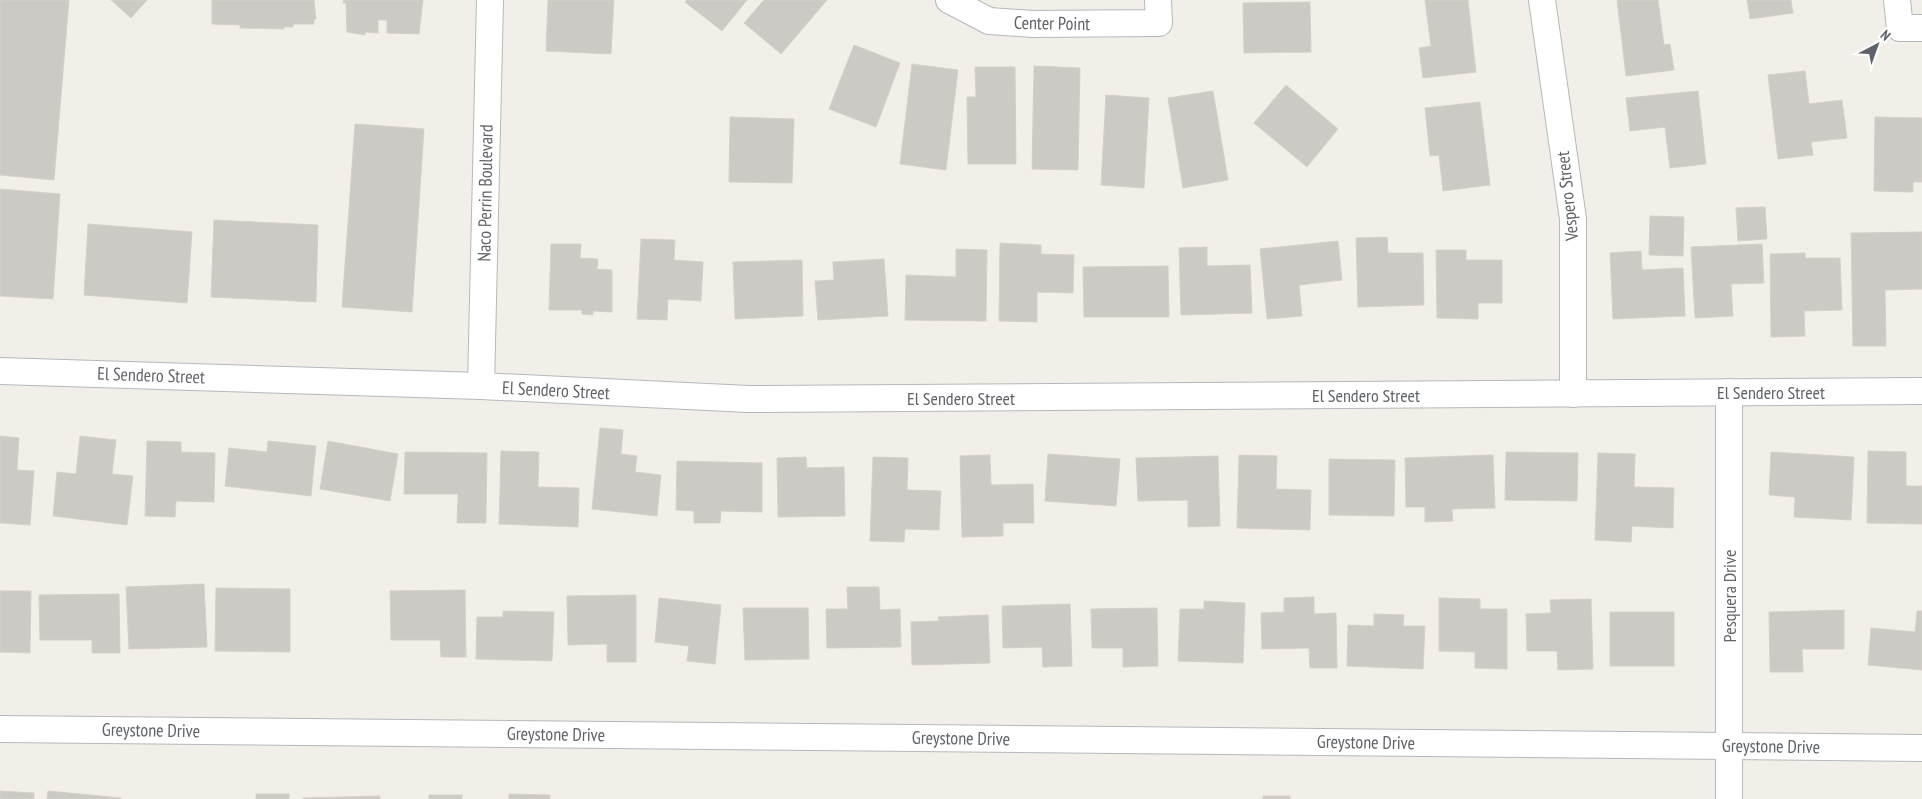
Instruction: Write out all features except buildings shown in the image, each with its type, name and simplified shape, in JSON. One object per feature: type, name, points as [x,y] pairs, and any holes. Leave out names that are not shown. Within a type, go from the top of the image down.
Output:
[{"type":"street","name":"Naco Perrin Boulevard","points":[[480,386],[490,0]]},
{"type":"street","name":"Center Point","points":[[949,0],[989,21],[1033,24],[1158,11]]},
{"type":"street","name":"Vespero Street","points":[[1542,0],[1573,219],[1573,394]]},
{"type":"street","points":[[1897,0],[1911,28]]},
{"type":"street","name":"El Sendero Street","points":[[0,371],[480,386],[748,399],[1922,391]]},
{"type":"street","name":"Pesquera Drive","points":[[1729,392],[1729,799]]},
{"type":"street","name":"Greystone Drive","points":[[0,729],[1922,748]]}]
